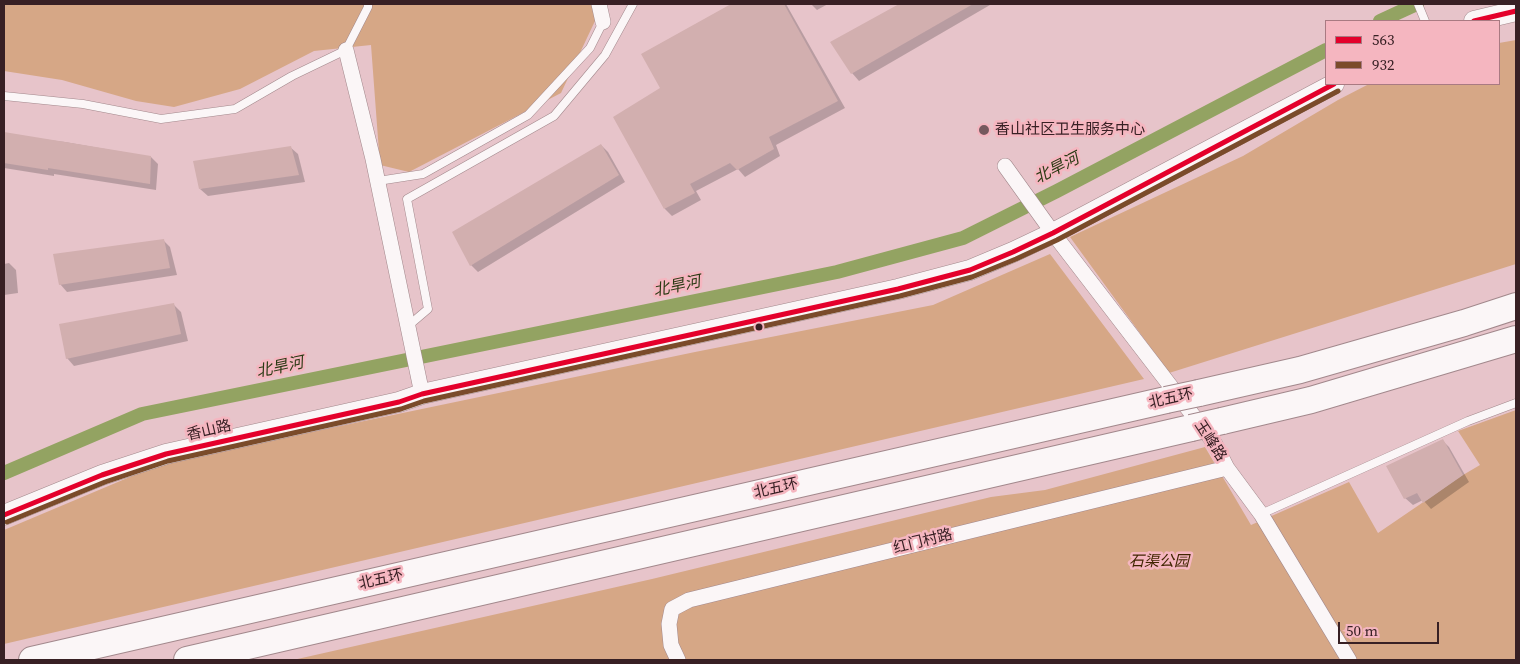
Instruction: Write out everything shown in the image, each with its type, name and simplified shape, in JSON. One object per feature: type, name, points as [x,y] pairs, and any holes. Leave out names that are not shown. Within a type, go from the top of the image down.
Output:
[{"type":"highway","name":"北五环","points":[[32,660],[1300,370],[1464,323],[1516,306]]},
{"type":"highway","points":[[187,660],[1310,400],[1516,340]]},
{"type":"street","points":[[599,4],[603,22]]},
{"type":"street","points":[[1478,20],[1516,11]]},
{"type":"street","points":[[346,50],[378,181],[422,394]]},
{"type":"street","name":"香山路","points":[[4,515],[102,475],[166,454],[399,402],[422,394],[907,287],[970,270],[1013,252],[1047,225],[1332,85]]},
{"type":"street","name":"玉峰路","points":[[1005,166],[1047,225],[1215,444],[1227,468],[1261,514],[1349,660]]},
{"type":"street","name":"香山路","points":[[4,502],[149,446],[204,431],[396,393],[422,394]]},
{"type":"street","name":"红门村路","points":[[678,660],[671,645],[669,624],[672,609],[689,600],[1227,468]]},
{"type":"lane","points":[[4,96],[83,104],[161,119],[235,109],[292,76],[346,50],[368,4]]},
{"type":"lane","points":[[408,326],[428,309],[407,199],[554,116],[605,55],[633,4]]},
{"type":"lane","points":[[1418,4],[1425,20]]},
{"type":"lane","points":[[378,181],[424,174],[528,115],[590,48],[603,22]]},
{"type":"lane","points":[[1261,514],[1468,421],[1516,403]]},
{"type":"green space","points":[[4,4],[603,4],[561,93],[409,172],[380,165],[371,45],[314,51],[240,89],[174,107],[136,101],[62,80],[4,71]]},
{"type":"green space","points":[[1516,40],[1516,264],[1169,373],[1070,237],[1243,156],[1367,85],[1500,85],[1500,43]]},
{"type":"green space","points":[[1050,254],[1144,379],[4,644],[4,530],[163,463],[695,352],[933,305]]},
{"type":"green space","name":"石渠公园","points":[[1516,410],[1516,660],[293,660],[652,579],[991,497],[1045,490],[1205,447],[1251,525],[1349,482],[1378,533],[1480,465],[1458,431]]},
{"type":"building","points":[[731,4],[784,4],[838,101],[769,137],[774,149],[737,170],[730,163],[690,184],[695,193],[664,209],[613,117],[660,88],[641,54]]},
{"type":"building","points":[[899,4],[973,4],[851,74],[830,42]]},
{"type":"building","points":[[4,132],[151,156],[150,184],[4,163]]},
{"type":"building","points":[[601,144],[619,175],[470,266],[452,232]]},
{"type":"building","points":[[291,146],[299,175],[199,189],[193,161]]},
{"type":"building","points":[[164,239],[170,268],[59,285],[53,254]]},
{"type":"building","points":[[174,303],[181,334],[66,359],[59,324]]},
{"type":"building","points":[[1443,439],[1463,475],[1423,503],[1417,493],[1404,499],[1386,466]]},
{"type":"waterway","name":"北旱河","points":[[1382,20],[1417,4]]},
{"type":"waterway","name":"北旱河","points":[[4,473],[142,414],[837,272],[963,238],[1325,51]]},
{"type":"transit line","name":"563","points":[[1478,20],[1516,11]]},
{"type":"transit line","name":"563","points":[[4,515],[102,475],[166,454],[399,402],[422,394],[898,289],[970,270],[1053,233],[1332,85]]},
{"type":"transit line","name":"932","points":[[7,522],[105,482],[168,461],[401,409],[424,401],[900,296],[972,277],[1057,240],[1338,91]]},
{"type":"place","name":"香山社区卫生服务中心","points":[[984,130]]}]
